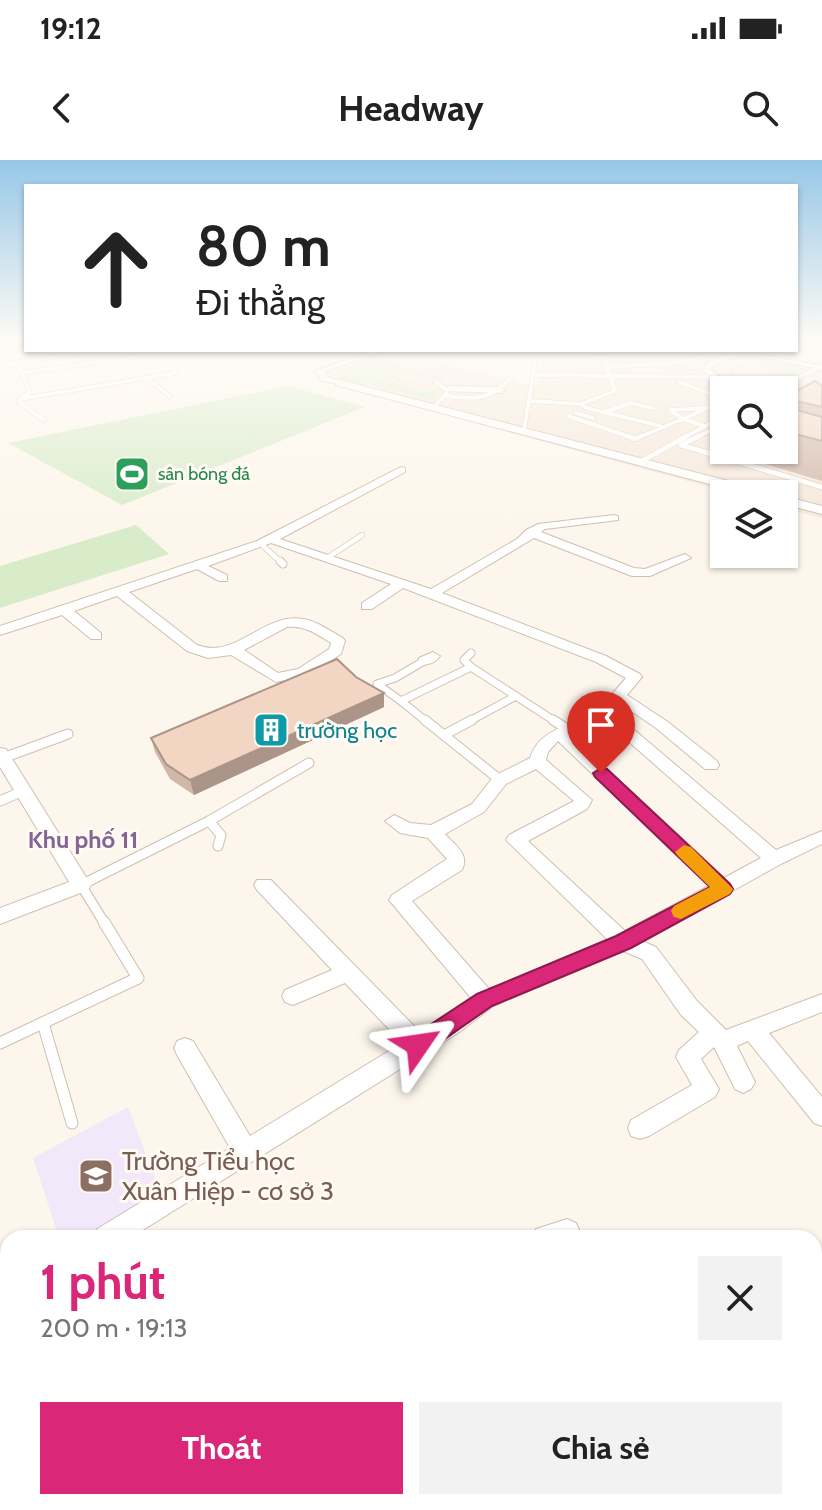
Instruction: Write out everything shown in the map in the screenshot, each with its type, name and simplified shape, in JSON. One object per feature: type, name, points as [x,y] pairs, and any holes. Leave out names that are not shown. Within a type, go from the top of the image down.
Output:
[{"type":"street","points":[[423,403],[711,480]]},
{"type":"street","points":[[0,631],[266,541],[401,470]]},
{"type":"street","points":[[798,504],[822,510]]},
{"type":"street","points":[[432,594],[521,542],[530,532],[542,526],[574,520],[614,518]]},
{"type":"street","points":[[530,532],[632,572],[646,573],[685,558]]},
{"type":"street","points":[[266,541],[402,583],[633,673],[635,677],[603,711],[548,740],[538,752],[537,761]]},
{"type":"street","points":[[198,565],[223,578]]},
{"type":"street","points":[[367,606],[402,583]]},
{"type":"street","points":[[120,592],[192,648],[208,654],[234,650],[262,634],[295,623],[303,623],[338,641],[336,651],[303,672],[276,678],[234,650]]},
{"type":"street","points":[[65,610],[96,636]]},
{"type":"street","points":[[617,695],[662,725],[711,765]]},
{"type":"street","points":[[603,711],[774,859]]},
{"type":"street","points":[[565,732],[724,889]]},
{"type":"street","points":[[0,916],[81,885],[1,757]]},
{"type":"street","points":[[394,821],[406,829],[433,832],[478,808],[500,780],[537,761]]},
{"type":"street","points":[[537,761],[583,800],[581,805],[515,840],[623,942],[649,953],[689,1008],[718,1037],[743,1082]]},
{"type":"street","points":[[433,832],[456,858],[455,865],[399,900],[485,1000]]},
{"type":"street","points":[[119,1230],[418,1045],[485,1000],[623,942],[774,859],[822,837]]},
{"type":"street","points":[[264,885],[418,1045]]},
{"type":"street","points":[[293,996],[348,972]]},
{"type":"street","points":[[640,1128],[707,1089],[687,1057],[718,1037],[752,1029],[822,1003]]},
{"type":"street","points":[[752,1029],[822,1115]]},
{"type":"street","points":[[185,1048],[246,1152]]},
{"type":"lane","points":[[22,403],[44,420]]},
{"type":"lane","points":[[524,430],[530,403]]},
{"type":"lane","points":[[552,403],[584,406],[661,426]]},
{"type":"lane","points":[[590,403],[568,416],[635,439],[708,408]]},
{"type":"lane","points":[[605,412],[630,403],[652,408]]},
{"type":"lane","points":[[704,426],[683,419],[670,410],[708,408]]},
{"type":"lane","points":[[576,413],[593,418]]},
{"type":"lane","points":[[642,461],[710,423]]},
{"type":"lane","points":[[710,430],[681,445],[710,454]]},
{"type":"lane","points":[[745,464],[822,487]]},
{"type":"lane","points":[[327,558],[362,535]]},
{"type":"lane","points":[[266,541],[283,564]]},
{"type":"lane","points":[[471,653],[464,660],[471,667],[565,732]]},
{"type":"lane","points":[[428,659],[395,678],[377,684],[500,780]]},
{"type":"lane","points":[[401,701],[471,667]]},
{"type":"lane","points":[[444,735],[516,696]]},
{"type":"lane","points":[[1,757],[68,734]]},
{"type":"lane","points":[[0,1043],[138,978],[81,885],[209,821],[309,763]]},
{"type":"lane","points":[[0,801],[23,791]]},
{"type":"lane","points":[[209,821],[222,837],[218,846]]},
{"type":"lane","points":[[43,1023],[72,1123]]},
{"type":"shaded area","points":[[404,403],[710,403],[710,464],[798,464],[798,403],[822,403],[822,518],[798,512],[798,480],[710,480],[710,487]]},
{"type":"shaded area","name":"Trường Tiểu học Xuân Hiệp - cơ sở 3","points":[[128,1107],[161,1194],[100,1230],[56,1230],[33,1158]]},
{"type":"green space","name":"sân bóng đá","points":[[204,403],[350,403],[365,407],[122,505],[8,443]]},
{"type":"green space","points":[[136,525],[169,554],[0,608],[0,566]]},
{"type":"building","points":[[798,410],[822,417],[822,441],[798,435]]},
{"type":"building","name":"trường học","points":[[337,659],[356,677],[384,693],[190,780],[166,764],[151,738]]},
{"type":"slow traffic","points":[[681,911],[724,889],[684,852]]},
{"type":"place","name":"sân bóng đá","points":[[132,474]]},
{"type":"place","name":"trường học","points":[[271,730]]},
{"type":"place","name":"Trường Tiểu học Xuân Hiệp - cơ sở 3","points":[[96,1176]]},
{"type":"district","name":"Khu phố 11","points":[[83,839]]},
{"type":"route","points":[[418,1045],[485,1000],[623,942],[724,889],[601,773]]}]
